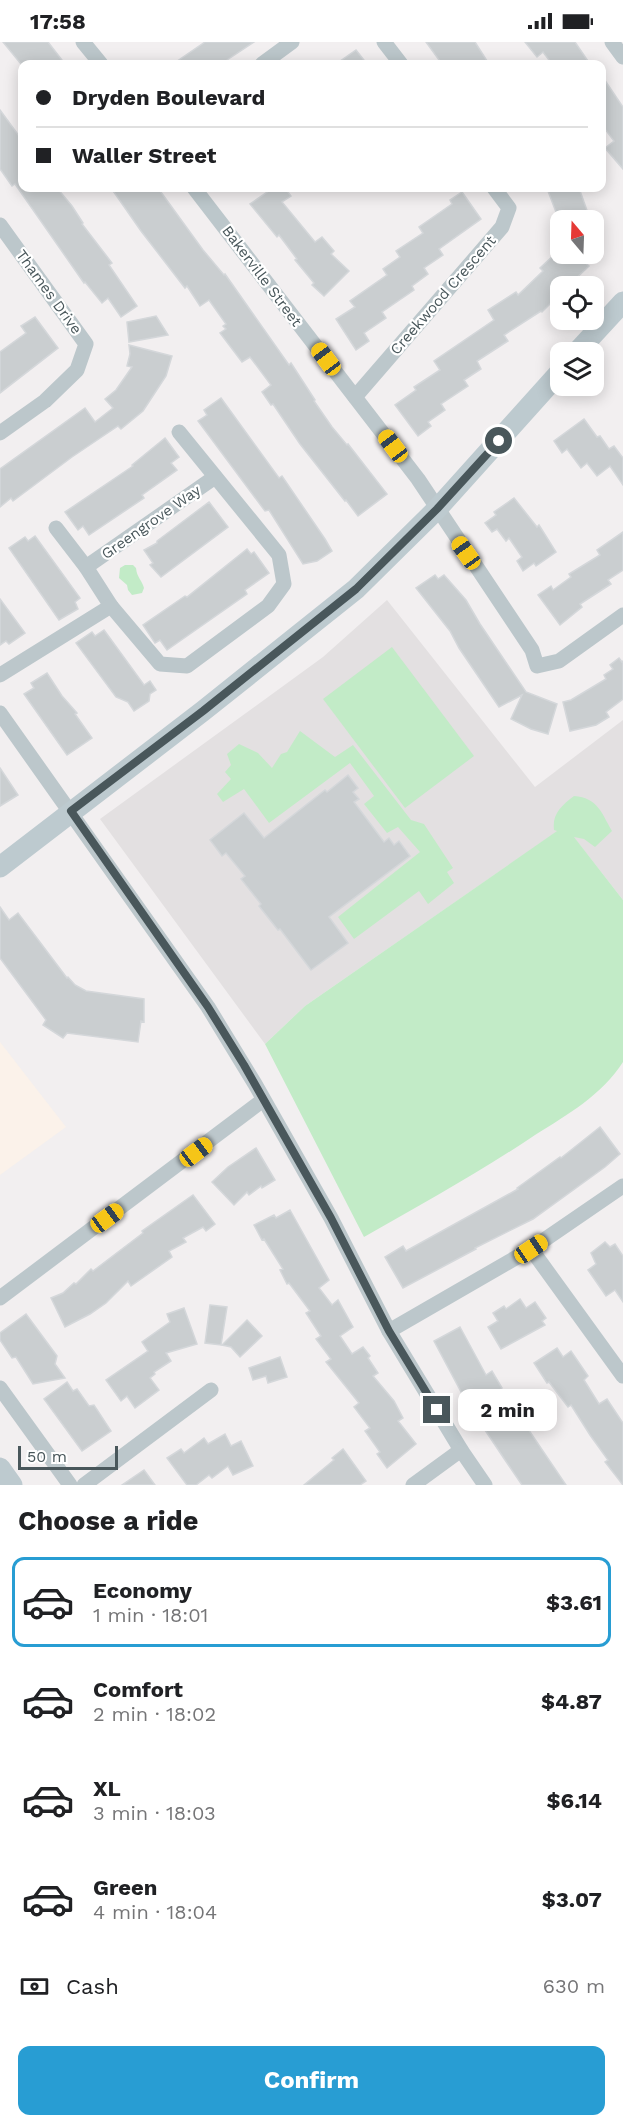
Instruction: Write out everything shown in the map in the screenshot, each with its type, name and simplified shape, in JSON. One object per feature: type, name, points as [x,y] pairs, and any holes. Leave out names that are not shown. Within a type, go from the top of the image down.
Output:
[{"type":"street","points":[[83,42],[97,60]]},
{"type":"street","points":[[267,60],[292,42]]},
{"type":"street","points":[[384,42],[398,60]]},
{"type":"street","points":[[612,42],[623,57]]},
{"type":"street","name":"Bakerville Street","points":[[197,192],[418,479],[532,650],[537,666],[559,661],[623,615]]},
{"type":"street","name":"Creekwood Crescent","points":[[355,397],[502,227],[509,208],[497,192]]},
{"type":"street","name":"Thames Drive","points":[[0,225],[86,344],[77,370],[45,401],[0,433]]},
{"type":"street","points":[[586,342],[623,302]]},
{"type":"street","points":[[0,867],[356,589],[437,509],[550,383]]},
{"type":"street","name":"Greengrove Way","points":[[56,528],[86,567],[111,606],[160,664],[187,666],[268,606],[284,584],[279,555],[179,432]]},
{"type":"street","name":"Greengrove Way","points":[[86,567],[215,477]]},
{"type":"street","points":[[0,675],[111,606]]},
{"type":"street","points":[[0,713],[208,1007],[255,1084],[331,1218],[389,1331],[461,1450],[485,1485]]},
{"type":"street","points":[[0,1298],[263,1100]]},
{"type":"street","points":[[389,1331],[531,1249],[623,1186]]},
{"type":"street","points":[[531,1249],[623,1376]]},
{"type":"street","points":[[0,1388],[70,1485]]},
{"type":"street","points":[[84,1485],[212,1390]]},
{"type":"street","points":[[413,1485],[461,1450]]},
{"type":"street","points":[[0,1468],[12,1485]]},
{"type":"shaded area","points":[[387,600],[535,787],[623,720],[623,900],[565,826],[305,1006],[265,1044],[100,819],[323,657]]},
{"type":"shaded area","points":[[0,1042],[66,1127],[0,1175]]},
{"type":"green space","points":[[133,565],[136,568],[144,588],[142,593],[132,595],[127,585],[119,578],[120,568]]},
{"type":"green space","points":[[392,647],[474,756],[405,808],[323,699]]},
{"type":"green space","points":[[300,731],[335,757],[353,745],[411,820],[424,824],[453,868],[447,872],[454,883],[428,904],[419,891],[354,939],[338,917],[420,852],[398,827],[387,833],[364,804],[374,796],[350,763],[269,823],[244,789],[223,802],[217,794],[231,779],[225,772],[231,765],[227,754],[239,744],[258,753],[272,768],[281,754],[287,752]]},
{"type":"green space","points":[[574,796],[594,803],[612,831],[595,847],[584,839],[574,837],[623,900],[623,1062],[605,1085],[571,1112],[472,1175],[364,1237],[265,1044],[305,1006],[557,831],[554,830],[554,819],[561,807]]},
{"type":"building","points":[[3,42],[48,42],[62,60],[18,60]]},
{"type":"building","points":[[205,42],[254,42],[227,60],[179,60]]},
{"type":"building","points":[[426,42],[475,42],[486,60],[439,60]]},
{"type":"building","points":[[525,42],[575,42],[587,60],[549,60],[543,52],[537,57]]},
{"type":"building","points":[[356,50],[364,60],[342,60]]},
{"type":"building","points":[[606,82],[623,107],[623,169],[606,149],[614,141],[606,130]]},
{"type":"building","points":[[0,110],[18,135],[18,188],[15,184],[12,186],[0,169]]},
{"type":"building","points":[[21,192],[60,192],[112,263],[109,265],[137,306],[121,317],[108,298],[102,303],[84,283]]},
{"type":"building","points":[[114,192],[161,192],[203,250],[225,274],[289,365],[291,363],[332,427],[387,494],[358,516],[262,392],[271,385],[250,357],[242,362],[220,333],[226,329],[223,326],[226,324],[209,300],[200,306],[187,286],[185,288]]},
{"type":"building","points":[[267,192],[288,192],[291,196],[282,202],[315,242],[322,237],[334,251],[331,254],[349,271],[324,296],[312,285],[314,283],[295,260],[297,259],[279,235],[277,237],[250,204]]},
{"type":"building","points":[[462,192],[481,219],[439,249],[443,255],[424,268],[428,274],[412,286],[414,290],[382,312],[386,318],[364,333],[369,341],[356,350],[336,319],[355,307],[350,301],[387,275],[383,269],[400,257],[396,251],[423,233],[419,227],[452,204],[450,200]]},
{"type":"building","points":[[548,192],[580,192],[587,210],[555,210]]},
{"type":"building","points":[[550,259],[550,264],[587,264],[589,266],[578,276],[550,276],[550,304],[542,312],[504,335],[508,341],[477,361],[481,369],[464,380],[468,386],[441,404],[445,410],[428,422],[431,426],[418,436],[395,405],[416,390],[414,387],[440,370],[434,361],[494,320],[488,310],[516,292],[518,295],[543,271],[540,268]]},
{"type":"building","points":[[156,316],[168,335],[129,342],[127,322]]},
{"type":"building","points":[[35,317],[58,348],[0,393],[0,352],[26,333],[21,326]]},
{"type":"building","points":[[129,345],[172,356],[166,376],[143,411],[121,429],[118,426],[13,501],[11,498],[0,507],[0,469],[85,408],[95,422],[113,408],[105,399],[116,390],[132,367],[127,366],[130,354]]},
{"type":"building","points":[[221,398],[279,478],[282,476],[325,539],[332,551],[317,561],[303,564],[269,510],[265,511],[198,421],[207,415],[204,410]]},
{"type":"building","points":[[584,419],[609,449],[614,446],[623,458],[623,485],[610,466],[597,476],[587,463],[581,468],[567,449],[562,453],[554,441]]},
{"type":"building","points":[[165,438],[179,457],[171,463],[177,470],[142,495],[144,498],[89,535],[83,526],[78,530],[65,512],[133,466]]},
{"type":"building","points":[[514,498],[537,527],[539,525],[556,552],[536,566],[534,563],[523,571],[517,561],[522,557],[509,538],[506,541],[497,529],[492,532],[485,523],[496,515],[494,512]]},
{"type":"building","points":[[209,502],[228,527],[161,577],[150,565],[153,563],[144,550],[157,543]]},
{"type":"building","points":[[623,532],[623,570],[608,580],[611,584],[580,604],[582,607],[560,625],[538,595],[551,586],[553,590],[571,577],[569,574],[600,555],[597,550]]},
{"type":"building","points":[[35,536],[80,598],[75,602],[78,609],[59,620],[9,548],[25,537],[28,541]]},
{"type":"building","points":[[247,549],[251,554],[254,552],[269,573],[245,590],[247,594],[167,650],[160,640],[155,643],[143,625],[185,596],[187,597]]},
{"type":"building","points":[[435,575],[438,579],[444,575],[466,600],[526,692],[557,704],[548,734],[511,719],[522,695],[499,707],[450,631],[416,588]]},
{"type":"building","points":[[0,599],[25,633],[9,644],[6,641],[0,645]]},
{"type":"building","points":[[104,630],[144,685],[150,681],[156,690],[150,694],[149,701],[134,711],[128,702],[116,697],[76,643],[92,632],[95,636]]},
{"type":"building","points":[[619,658],[623,661],[623,699],[606,712],[609,717],[596,725],[570,731],[563,702],[571,700],[606,679],[604,675],[613,669],[610,665]]},
{"type":"building","points":[[47,673],[77,713],[75,714],[92,738],[67,755],[24,694],[34,688],[31,683]]},
{"type":"building","points":[[0,768],[18,795],[0,806]]},
{"type":"building","points":[[348,775],[358,788],[353,792],[359,799],[354,802],[384,842],[389,838],[394,845],[399,841],[410,856],[329,917],[348,943],[311,970],[259,906],[261,904],[241,879],[245,876],[226,853],[222,856],[210,840],[244,813],[264,838],[325,790],[327,792]]},
{"type":"building","points":[[0,907],[9,920],[18,913],[67,978],[75,985],[86,991],[144,999],[144,1022],[141,1021],[138,1042],[67,1033],[63,1038],[43,1025],[46,1020],[0,958]]},
{"type":"building","points":[[600,1127],[620,1154],[605,1167],[533,1219],[403,1288],[385,1257],[403,1246],[406,1251],[518,1189]]},
{"type":"building","points":[[256,1148],[275,1180],[249,1195],[247,1192],[234,1205],[212,1182],[228,1167]]},
{"type":"building","points":[[193,1195],[215,1224],[206,1231],[203,1227],[183,1238],[186,1242],[169,1251],[172,1257],[131,1286],[128,1281],[106,1303],[65,1327],[51,1298],[63,1293],[74,1283],[76,1284],[91,1269],[93,1271],[143,1233],[142,1231]]},
{"type":"building","points":[[290,1210],[329,1280],[319,1288],[332,1305],[338,1300],[353,1327],[340,1336],[352,1354],[363,1347],[370,1356],[368,1358],[378,1373],[373,1376],[394,1401],[403,1418],[398,1421],[416,1444],[387,1468],[377,1454],[380,1452],[365,1431],[370,1428],[354,1407],[359,1403],[326,1362],[331,1359],[316,1339],[321,1336],[306,1313],[310,1311],[289,1283],[287,1284],[280,1270],[283,1269],[254,1225],[274,1215],[276,1218]]},
{"type":"building","points":[[605,1242],[610,1247],[615,1244],[623,1256],[623,1302],[615,1290],[606,1296],[588,1270],[596,1264],[591,1253]]},
{"type":"building","points":[[520,1299],[526,1308],[535,1302],[546,1318],[542,1321],[545,1325],[501,1349],[488,1327],[498,1321],[493,1313],[504,1306],[506,1309]]},
{"type":"building","points":[[210,1305],[227,1307],[221,1345],[205,1343]]},
{"type":"building","points":[[184,1308],[197,1344],[166,1353],[171,1361],[154,1372],[155,1374],[150,1378],[159,1390],[135,1408],[127,1396],[121,1401],[106,1380],[148,1351],[142,1342],[170,1322],[167,1314]]},
{"type":"building","points":[[26,1314],[57,1356],[55,1364],[65,1378],[33,1384],[16,1357],[12,1358],[0,1340],[0,1333]]},
{"type":"building","points":[[247,1320],[262,1336],[240,1357],[231,1347],[222,1345]]},
{"type":"building","points":[[460,1327],[486,1375],[492,1371],[501,1389],[566,1485],[522,1485],[505,1460],[467,1403],[434,1341]]},
{"type":"building","points":[[557,1348],[563,1357],[571,1351],[588,1376],[584,1380],[599,1404],[607,1399],[623,1423],[623,1485],[605,1462],[608,1460],[571,1405],[568,1407],[549,1382],[547,1383],[534,1363]]},
{"type":"building","points":[[280,1357],[287,1377],[268,1383],[266,1376],[253,1380],[249,1368]]},
{"type":"building","points":[[67,1382],[73,1391],[77,1389],[89,1406],[94,1405],[111,1431],[82,1451],[44,1399]]},
{"type":"building","points":[[225,1434],[231,1446],[241,1441],[253,1466],[233,1475],[228,1466],[212,1478],[209,1475],[196,1485],[187,1485],[167,1458],[181,1449],[184,1453],[204,1438],[208,1444]]},
{"type":"building","points":[[343,1449],[366,1481],[360,1485],[304,1485],[334,1460],[332,1458]]},
{"type":"building","points":[[144,1470],[155,1485],[122,1485]]},
{"type":"route","points":[[437,1410],[389,1331],[331,1218],[244,1065],[208,1007],[71,811],[203,711],[356,589],[437,509],[499,441]]}]
